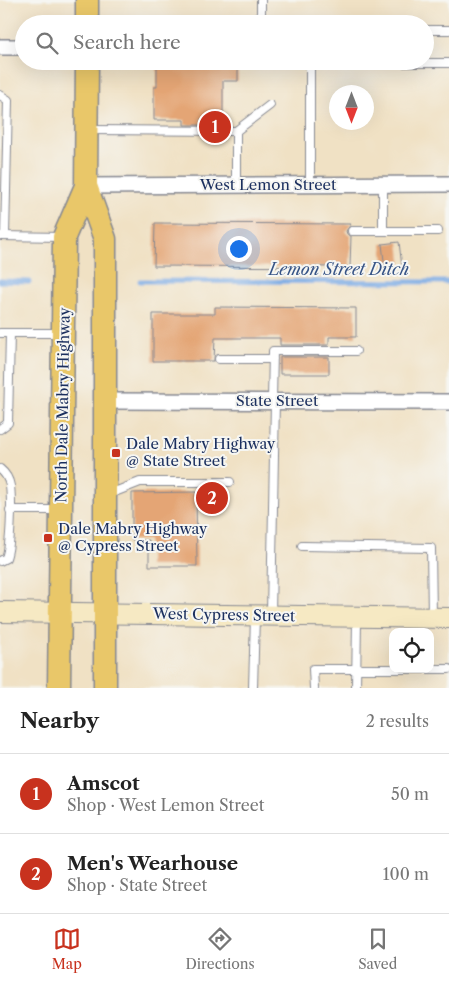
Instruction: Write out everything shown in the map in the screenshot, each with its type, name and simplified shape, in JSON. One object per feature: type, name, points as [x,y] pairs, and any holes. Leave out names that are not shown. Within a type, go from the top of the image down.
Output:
[{"type":"main road","points":[[87,0],[87,15]]},
{"type":"main road","name":"North Dale Mabry Highway","points":[[87,70],[86,186],[105,239],[106,688]]},
{"type":"main road","name":"North Dale Mabry Highway","points":[[59,688],[64,237],[86,186]]},
{"type":"street","points":[[0,47],[15,47]]},
{"type":"street","name":"West Lemon Street","points":[[86,186],[449,184]]},
{"type":"street","name":"State Street","points":[[105,401],[449,402]]},
{"type":"street","name":"West Cypress Street","points":[[0,612],[441,617]]},
{"type":"lane","points":[[260,0],[260,15]]},
{"type":"lane","points":[[434,30],[449,30]]},
{"type":"lane","points":[[434,63],[449,63]]},
{"type":"lane","points":[[310,70],[310,185]]},
{"type":"lane","points":[[0,95],[8,100],[2,236],[64,237]]},
{"type":"lane","points":[[87,130],[236,131],[270,105]]},
{"type":"lane","points":[[236,131],[236,185]]},
{"type":"lane","points":[[383,184],[383,231]]},
{"type":"lane","points":[[352,231],[438,231]]},
{"type":"lane","points":[[0,333],[63,333]]},
{"type":"lane","points":[[0,429],[8,423],[10,333]]},
{"type":"lane","points":[[253,688],[263,616],[274,443],[273,351],[356,352]]},
{"type":"lane","points":[[220,359],[273,359]]},
{"type":"lane","points":[[0,469],[4,472],[10,484],[9,550],[6,558],[0,560]]},
{"type":"lane","points":[[106,495],[140,482],[230,482]]},
{"type":"lane","points":[[10,510],[62,510]]},
{"type":"lane","points":[[302,546],[431,548],[441,617]]},
{"type":"lane","points":[[356,688],[357,617]]},
{"type":"lane","points":[[314,688],[314,669],[449,669]]},
{"type":"building","points":[[157,70],[238,70],[238,81],[223,81],[223,119],[201,119],[202,125],[184,125],[184,120],[154,120],[154,87],[157,87]]},
{"type":"building","points":[[155,223],[351,224],[346,231],[351,236],[350,267],[154,266]]},
{"type":"building","points":[[399,242],[402,267],[385,269],[382,244]]},
{"type":"building","points":[[215,307],[356,308],[356,337],[329,337],[329,345],[280,345],[280,338],[215,338],[214,361],[153,361],[153,314],[215,314]]},
{"type":"building","points":[[280,357],[329,357],[329,374],[280,374]]},
{"type":"building","points":[[196,492],[197,566],[149,566],[149,540],[132,540],[132,493]]},
{"type":"waterway","points":[[0,281],[29,282]]},
{"type":"waterway","name":"Lemon Street Ditch","points":[[140,281],[449,282]]},
{"type":"place","name":"Amscot","points":[[215,127]]},
{"type":"place","name":"Dale Mabry Highway @ State Street","points":[[116,453]]},
{"type":"place","name":"Men's Wearhouse","points":[[212,498]]},
{"type":"place","name":"Dale Mabry Highway @ Cypress Street","points":[[48,538]]}]
